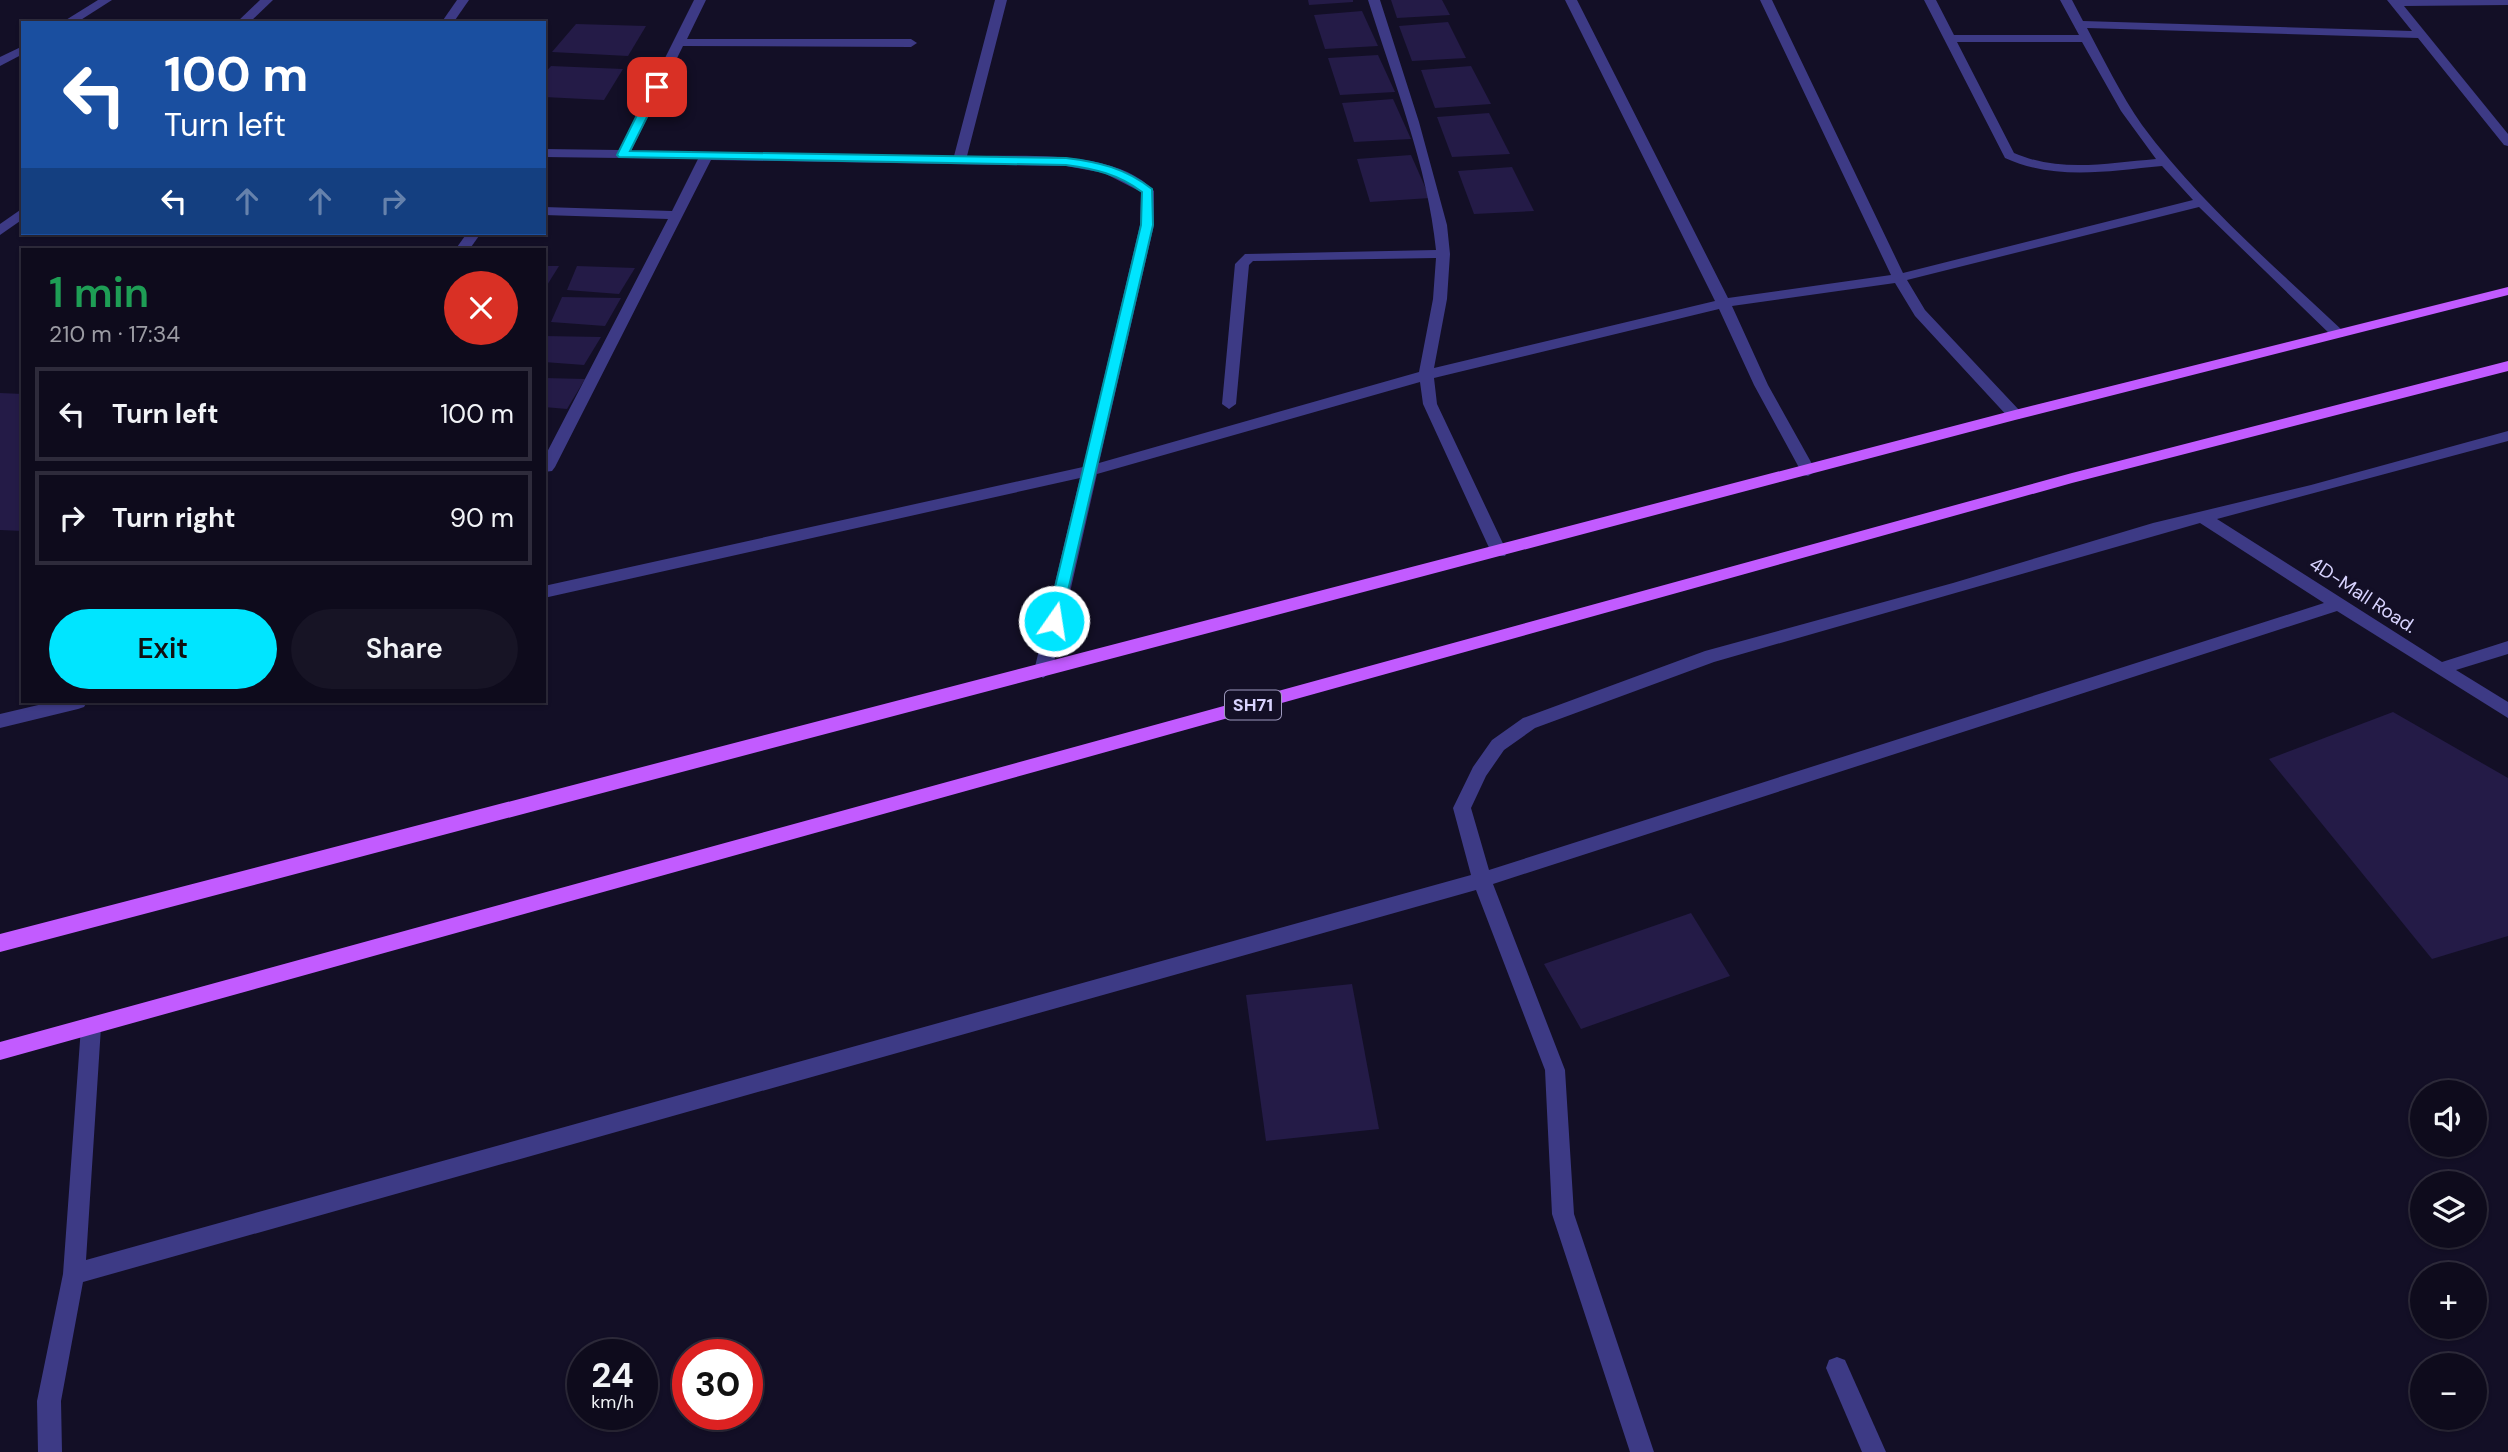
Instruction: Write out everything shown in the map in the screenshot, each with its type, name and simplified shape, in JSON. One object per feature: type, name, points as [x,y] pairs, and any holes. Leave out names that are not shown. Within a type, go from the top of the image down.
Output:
[{"type":"main road","points":[[0,943],[2015,415],[2508,291]]},
{"type":"main road","name":"SH71","points":[[0,1051],[2045,486],[2508,366]]},
{"type":"street","points":[[70,21],[106,0]]},
{"type":"street","points":[[244,21],[267,0]]},
{"type":"street","points":[[448,21],[463,0]]},
{"type":"street","points":[[623,155],[701,0]]},
{"type":"street","points":[[959,162],[1001,0]]},
{"type":"street","points":[[1374,0],[1416,135],[1440,225],[1443,254],[1440,299],[1426,375],[1430,404],[1499,552]]},
{"type":"street","points":[[1571,0],[1724,303],[1761,385],[1808,471]]},
{"type":"street","points":[[1766,0],[1899,278],[1920,313],[2015,415]]},
{"type":"street","points":[[1930,0],[2009,155],[2023,163],[2045,169],[2166,162]]},
{"type":"street","points":[[2066,0],[2136,124],[2166,162],[2202,202],[2338,334]]},
{"type":"street","points":[[2394,1],[2508,2]]},
{"type":"street","points":[[2394,1],[2508,142]]},
{"type":"street","points":[[2079,24],[2420,35]]},
{"type":"street","points":[[1950,39],[2087,38]]},
{"type":"street","points":[[680,42],[911,43]]},
{"type":"street","points":[[0,62],[21,50]]},
{"type":"street","points":[[546,153],[1066,162],[1097,166],[1128,176],[1148,191],[1147,225],[1043,671]]},
{"type":"street","points":[[547,467],[706,157]]},
{"type":"street","points":[[546,592],[1089,471],[1426,375],[1724,303],[1899,278],[2202,202]]},
{"type":"street","points":[[546,211],[676,215]]},
{"type":"street","points":[[0,231],[21,214]]},
{"type":"street","points":[[1229,404],[1242,264],[1250,257],[1443,254]]},
{"type":"street","points":[[1642,1452],[1563,1214],[1555,1070],[1482,880],[1462,808],[1479,772],[1498,745],[1529,723],[1711,656],[2203,517],[2508,436]]},
{"type":"street","name":"4D-Mall Road.","points":[[2203,517],[2508,710]]},
{"type":"street","points":[[74,1274],[1482,880],[2339,604]]},
{"type":"street","points":[[2440,669],[2508,647]]},
{"type":"street","points":[[0,721],[74,703]]},
{"type":"street","points":[[50,1452],[49,1401],[74,1274],[92,1027]]},
{"type":"street","points":[[1837,1368],[1874,1452]]},
{"type":"building","points":[[1308,0],[1353,0],[1353,2],[1309,5]]},
{"type":"building","points":[[1391,0],[1442,0],[1450,15],[1397,18]]},
{"type":"building","points":[[1362,11],[1378,46],[1325,49],[1314,15]]},
{"type":"building","points":[[477,19],[528,21],[476,21]]},
{"type":"building","points":[[1448,22],[1466,58],[1412,61],[1399,26]]},
{"type":"building","points":[[576,24],[646,26],[628,56],[552,52]]},
{"type":"building","points":[[1378,55],[1395,92],[1340,95],[1328,58]]},
{"type":"building","points":[[551,66],[623,69],[604,100],[546,97],[546,72]]},
{"type":"building","points":[[1471,66],[1491,104],[1435,108],[1421,70]]},
{"type":"building","points":[[1393,99],[1411,139],[1354,142],[1342,103]]},
{"type":"building","points":[[1489,113],[1510,154],[1452,157],[1437,117]]},
{"type":"building","points":[[1411,155],[1430,198],[1370,202],[1357,159]]},
{"type":"building","points":[[1512,167],[1534,211],[1474,214],[1458,171]]},
{"type":"building","points":[[546,266],[559,266],[546,287]]},
{"type":"building","points":[[577,266],[635,268],[619,294],[567,290]]},
{"type":"building","points":[[562,297],[621,298],[605,326],[551,322]]},
{"type":"building","points":[[546,336],[601,337],[584,365],[546,362]]},
{"type":"building","points":[[546,378],[585,379],[567,409],[546,407]]},
{"type":"building","points":[[0,393],[21,394],[21,531],[0,530]]},
{"type":"building","points":[[2393,712],[2508,778],[2508,936],[2432,959],[2269,759]]},
{"type":"building","points":[[1691,913],[1730,976],[1581,1029],[1544,964]]},
{"type":"building","points":[[1352,984],[1379,1129],[1266,1141],[1246,995]]},
{"type":"route","points":[[657,87],[623,155],[1066,162],[1097,166],[1128,176],[1148,191],[1147,225],[1054,621]]}]
